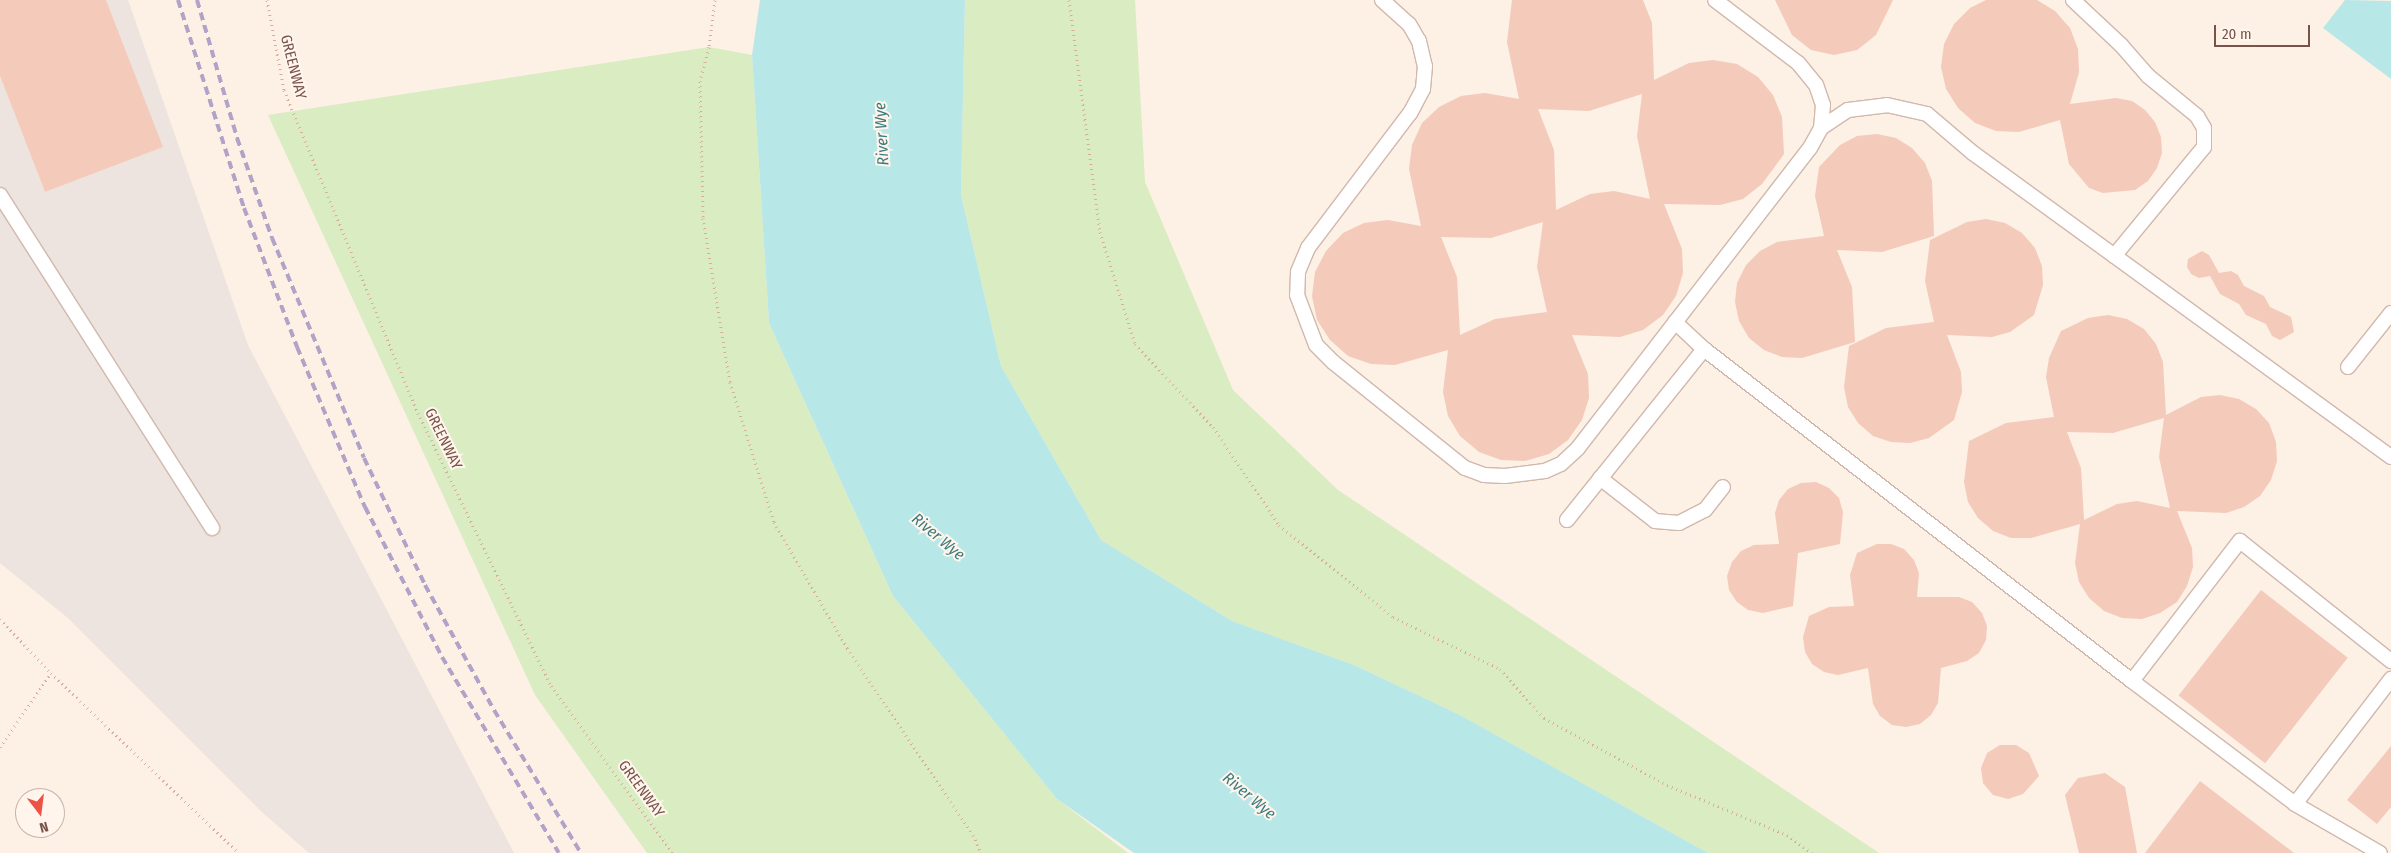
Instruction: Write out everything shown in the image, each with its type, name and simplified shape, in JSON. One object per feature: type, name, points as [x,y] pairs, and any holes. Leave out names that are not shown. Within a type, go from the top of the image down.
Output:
[{"type":"lane","points":[[1382,0],[1409,24],[1419,41],[1424,66],[1423,89],[1410,113],[1308,248],[1298,272],[1298,295],[1316,345],[1466,468],[1484,475],[1505,476],[1545,471],[1561,464],[1578,448],[1810,148],[1820,128],[1823,105],[1816,85],[1798,63],[1715,0]]},
{"type":"lane","points":[[2073,0],[2121,45],[2148,76],[2197,116],[2204,128],[2204,147],[2114,256]]},
{"type":"lane","points":[[1820,128],[1848,110],[1887,105],[1927,114],[1973,154],[2391,457]]},
{"type":"lane","points":[[0,194],[212,528]]},
{"type":"lane","points":[[2348,367],[2391,313]]},
{"type":"lane","points":[[1675,322],[1704,349],[2132,681],[2295,804],[2380,853]]},
{"type":"lane","points":[[1567,520],[1704,349]]},
{"type":"lane","points":[[1600,478],[1655,521],[1679,523],[1705,510],[1723,487]]},
{"type":"lane","points":[[2132,681],[2240,541],[2391,662]]},
{"type":"lane","points":[[2295,804],[2391,679]]},
{"type":"path","name":"GREENWAY","points":[[267,0],[284,90],[418,413],[551,686],[674,853]]},
{"type":"path","points":[[715,0],[710,47],[700,81],[703,218],[730,382],[774,522],[847,648],[973,835],[982,853]]},
{"type":"path","points":[[1069,0],[1100,232],[1135,344],[1213,427],[1278,525],[1393,617],[1500,669],[1544,718],[1666,785],[1787,834],[1812,853]]},
{"type":"path","points":[[0,619],[52,673],[238,853]]},
{"type":"path","points":[[0,747],[52,673]]},
{"type":"shaded area","points":[[106,0],[128,0],[248,345],[514,853],[309,853],[263,813],[68,618],[0,563],[0,76],[45,192],[162,147]]},
{"type":"green space","points":[[965,0],[1135,0],[1145,182],[1233,390],[1338,490],[1879,853],[1708,853],[1458,714],[1354,665],[1232,621],[1101,540],[1001,366],[961,195]]},
{"type":"green space","points":[[709,47],[752,55],[769,323],[893,596],[1057,799],[1128,853],[647,853],[535,695],[268,115]]},
{"type":"water","name":"River Wye","points":[[760,0],[965,0],[961,195],[1001,366],[1101,540],[1232,621],[1354,665],[1458,714],[1708,853],[1134,853],[1057,799],[893,596],[769,323],[752,55]]},
{"type":"water","points":[[2345,0],[2391,1],[2391,79],[2323,28]]},
{"type":"building","points":[[0,0],[106,0],[163,147],[45,192],[0,76]]},
{"type":"building","points":[[1512,0],[1643,0],[1652,23],[1654,80],[1689,63],[1713,60],[1737,64],[1758,77],[1773,95],[1782,117],[1784,154],[1762,184],[1743,199],[1720,205],[1664,204],[1682,249],[1683,273],[1676,296],[1663,315],[1643,330],[1620,337],[1572,335],[1588,374],[1589,398],[1582,420],[1568,440],[1549,454],[1525,461],[1501,460],[1479,452],[1460,436],[1448,416],[1443,392],[1448,350],[1395,365],[1371,364],[1348,356],[1330,340],[1317,320],[1312,296],[1315,272],[1326,251],[1343,233],[1364,223],[1388,220],[1421,226],[1409,169],[1412,145],[1422,123],[1439,107],[1461,96],[1485,93],[1519,99],[1507,42]],"holes":[[[1642,94],[1637,136],[1650,199],[1614,191],[1590,194],[1556,210],[1554,150],[1538,109],[1589,111]],[[1543,222],[1537,267],[1547,312],[1495,319],[1460,335],[1457,277],[1441,237],[1491,238]]]},
{"type":"building","points":[[1775,0],[1893,0],[1876,35],[1857,50],[1834,55],[1811,50],[1792,35]]},
{"type":"building","points":[[1986,0],[2037,0],[2055,11],[2070,28],[2078,49],[2079,72],[2070,104],[2116,98],[2132,101],[2145,110],[2155,122],[2161,137],[2162,153],[2157,168],[2148,181],[2135,190],[2103,193],[2089,188],[2069,164],[2060,120],[2019,132],[1996,131],[1975,123],[1958,108],[1946,89],[1941,67],[1944,44],[1954,24],[1970,8]]},
{"type":"building","points":[[1877,134],[1896,138],[1912,148],[1925,163],[1932,181],[1934,236],[1882,252],[1837,250],[1852,287],[1855,342],[1802,358],[1782,357],[1764,350],[1749,338],[1739,321],[1735,302],[1737,283],[1746,265],[1760,251],[1777,242],[1824,236],[1815,196],[1819,167],[1840,145],[1857,136]]},
{"type":"building","points":[[1986,219],[2005,223],[2022,233],[2035,248],[2042,266],[2043,285],[2034,315],[2010,332],[1992,337],[1947,335],[1961,372],[1962,392],[1954,420],[1929,438],[1910,443],[1891,442],[1873,436],[1858,423],[1848,407],[1844,387],[1849,346],[1886,328],[1934,322],[1925,281],[1930,240],[1967,222]]},
{"type":"building","points":[[2202,251],[2209,255],[2219,273],[2231,271],[2238,275],[2244,286],[2264,296],[2270,307],[2291,317],[2294,332],[2280,340],[2272,336],[2266,324],[2246,315],[2239,304],[2220,294],[2210,276],[2199,278],[2191,274],[2187,267],[2188,259]]},
{"type":"building","points":[[2108,315],[2127,319],[2144,329],[2156,344],[2163,362],[2166,415],[2201,397],[2220,395],[2239,399],[2256,409],[2269,423],[2276,442],[2277,461],[2271,480],[2260,496],[2244,507],[2226,513],[2177,511],[2192,548],[2193,567],[2187,586],[2177,602],[2160,613],[2142,619],[2122,618],[2104,611],[2089,598],[2079,582],[2075,563],[2080,524],[2031,538],[2011,538],[1993,531],[1978,518],[1968,502],[1964,482],[1969,441],[2006,423],[2054,417],[2046,377],[2049,358],[2061,331],[2088,318]],"holes":[[[2164,418],[2159,457],[2170,508],[2137,501],[2117,504],[2084,520],[2081,468],[2067,432],[2113,433]]]},
{"type":"building","points":[[1816,482],[1829,488],[1839,498],[1843,512],[1840,544],[1798,553],[1793,606],[1763,613],[1748,610],[1737,602],[1729,590],[1727,576],[1732,562],[1741,551],[1754,545],[1779,544],[1775,513],[1779,500],[1788,489],[1801,483]]},
{"type":"building","points":[[1877,544],[1891,544],[1904,549],[1914,560],[1919,573],[1917,597],[1959,597],[1972,602],[1982,613],[1987,626],[1986,640],[1979,653],[1967,661],[1941,668],[1938,703],[1931,715],[1920,724],[1906,727],[1892,725],[1880,716],[1873,704],[1868,668],[1838,675],[1824,672],[1812,664],[1805,652],[1803,637],[1809,616],[1829,607],[1854,606],[1850,575],[1857,553]]},
{"type":"building","points":[[2261,590],[2348,658],[2265,763],[2179,696]]},
{"type":"building","points":[[2000,745],[2016,745],[2029,753],[2039,776],[2023,794],[2008,799],[1993,795],[1983,783],[1981,768],[1987,753]]},
{"type":"building","points":[[2391,746],[2391,807],[2377,824],[2347,800]]},
{"type":"building","points":[[2105,773],[2125,787],[2137,853],[2079,853],[2065,795],[2078,778]]},
{"type":"building","points":[[2200,781],[2294,853],[2145,853]]},
{"type":"railway","points":[[178,0],[244,208],[297,347],[365,507],[442,657],[559,853]]},
{"type":"railway","points":[[197,0],[237,138],[272,238],[364,458],[425,585],[494,710],[581,853]]}]
